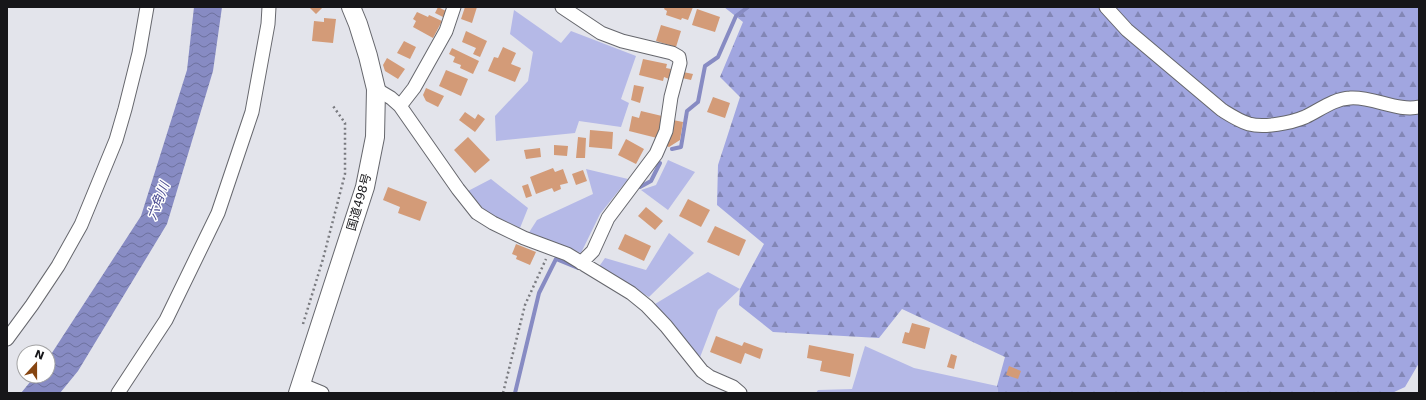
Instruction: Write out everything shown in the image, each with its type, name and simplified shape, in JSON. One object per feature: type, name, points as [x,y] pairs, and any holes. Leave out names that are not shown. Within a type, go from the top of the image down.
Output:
[{"type":"highway","name":"国道498号","points":[[299,389],[365,187],[374,137],[376,89],[368,56],[351,7]]},
{"type":"street","points":[[7,339],[58,266],[81,226],[116,140],[139,53],[147,7]]},
{"type":"street","points":[[118,393],[166,320],[218,213],[252,112],[268,24],[269,7]]},
{"type":"street","points":[[400,106],[414,88],[446,31],[454,7]]},
{"type":"street","points":[[562,7],[601,33],[622,42],[672,53],[679,57],[680,64],[671,96],[666,132],[656,154],[608,218],[593,251],[581,263]]},
{"type":"street","points":[[1106,7],[1128,30],[1216,105],[1238,120],[1250,125],[1281,124],[1304,117],[1332,102],[1349,98],[1362,98],[1401,107],[1419,107]]},
{"type":"street","points":[[376,89],[391,98],[400,106],[458,189],[478,213],[493,223],[524,238],[567,254],[631,293],[647,306],[666,326],[702,371],[710,377],[733,387],[740,393]]},
{"type":"street","points":[[299,389],[322,393]]},
{"type":"path","points":[[303,326],[323,259],[345,174],[345,123],[333,106]]},
{"type":"path","points":[[503,393],[525,305],[551,248]]},
{"type":"shaded area","points":[[514,10],[561,43],[571,31],[636,56],[621,99],[629,103],[621,127],[579,121],[575,133],[496,141],[495,116],[528,81],[533,52],[510,34]]},
{"type":"shaded area","points":[[668,160],[695,172],[668,210],[641,190],[656,185]]},
{"type":"shaded area","points":[[586,169],[628,179],[600,214],[581,253],[528,234],[537,220],[593,194]]},
{"type":"shaded area","points":[[491,179],[528,208],[520,228],[486,212],[468,191]]},
{"type":"shaded area","points":[[669,233],[694,253],[649,297],[598,268],[605,258],[646,270]]},
{"type":"shaded area","points":[[708,272],[740,289],[718,310],[699,360],[655,304]]},
{"type":"shaded area","points":[[865,346],[914,368],[997,386],[998,393],[816,393],[818,390],[852,389]]},
{"type":"green space","points":[[724,7],[1419,7],[1419,363],[1405,387],[1392,393],[998,393],[997,386],[1005,357],[902,309],[879,338],[773,332],[739,305],[740,289],[764,244],[717,205],[718,165],[740,97],[720,77],[743,22]]},
{"type":"water","name":"六角川","points":[[194,7],[222,7],[213,71],[167,224],[78,371],[60,393],[21,393],[28,384],[56,384],[56,347],[141,216],[187,70]]},
{"type":"building","points":[[309,7],[323,7],[316,14]]},
{"type":"building","points":[[438,7],[446,11],[443,17],[435,13]]},
{"type":"building","points":[[465,7],[477,7],[472,23],[461,19]]},
{"type":"building","points":[[665,7],[693,7],[688,20],[682,18],[681,20],[666,15],[667,11],[664,9]]},
{"type":"building","points":[[697,9],[720,17],[715,32],[692,25]]},
{"type":"building","points":[[417,12],[428,17],[429,15],[442,21],[433,38],[413,27],[416,21],[413,19]]},
{"type":"building","points":[[324,18],[336,19],[333,43],[312,41],[314,21],[324,22]]},
{"type":"building","points":[[661,25],[681,31],[676,47],[656,41]]},
{"type":"building","points":[[466,31],[487,41],[480,57],[473,54],[476,48],[462,42]]},
{"type":"building","points":[[404,41],[416,47],[410,59],[397,53]]},
{"type":"building","points":[[503,47],[516,53],[511,64],[521,68],[515,82],[488,71],[494,57],[498,58]]},
{"type":"building","points":[[452,48],[479,61],[473,74],[460,68],[461,65],[453,62],[455,57],[449,54]]},
{"type":"building","points":[[387,58],[405,69],[398,79],[385,71],[383,65]]},
{"type":"building","points":[[643,59],[667,64],[666,68],[671,69],[669,79],[664,77],[663,81],[639,75]]},
{"type":"building","points":[[446,70],[468,79],[461,96],[439,86]]},
{"type":"building","points":[[683,72],[693,74],[691,80],[682,78]]},
{"type":"building","points":[[634,85],[644,87],[640,103],[631,100]]},
{"type":"building","points":[[426,88],[444,96],[438,107],[426,101],[423,95]]},
{"type":"building","points":[[713,97],[730,103],[725,118],[707,112]]},
{"type":"building","points":[[641,111],[662,116],[657,138],[629,131],[632,116],[639,118]]},
{"type":"building","points":[[465,112],[475,119],[478,114],[485,119],[475,132],[459,120]]},
{"type":"building","points":[[673,120],[683,122],[680,140],[669,147],[666,146]]},
{"type":"building","points":[[590,130],[613,132],[612,149],[589,147]]},
{"type":"building","points":[[468,137],[490,160],[475,173],[454,150]]},
{"type":"building","points":[[578,137],[586,138],[585,158],[576,158]]},
{"type":"building","points":[[626,139],[644,149],[636,164],[618,155]]},
{"type":"building","points":[[554,145],[568,146],[567,156],[554,155]]},
{"type":"building","points":[[540,148],[541,157],[526,159],[524,150]]},
{"type":"building","points":[[553,168],[555,172],[563,169],[568,183],[560,185],[561,189],[554,192],[552,188],[536,194],[530,177]]},
{"type":"building","points":[[583,170],[587,181],[576,185],[572,174]]},
{"type":"building","points":[[528,184],[532,196],[526,198],[522,186]]},
{"type":"building","points":[[388,187],[427,202],[420,221],[398,213],[400,207],[383,200]]},
{"type":"building","points":[[688,199],[710,210],[701,227],[679,216]]},
{"type":"building","points":[[646,207],[663,221],[655,230],[638,216]]},
{"type":"building","points":[[715,226],[746,240],[739,256],[707,242]]},
{"type":"building","points":[[625,234],[651,246],[644,261],[618,249]]},
{"type":"building","points":[[516,244],[536,252],[530,265],[516,259],[517,256],[512,254]]},
{"type":"building","points":[[912,323],[930,328],[925,349],[902,343],[905,332],[909,333]]},
{"type":"building","points":[[716,336],[742,346],[744,342],[763,349],[760,359],[745,353],[741,364],[710,352]]},
{"type":"building","points":[[809,345],[854,354],[850,377],[820,371],[822,361],[807,358]]},
{"type":"building","points":[[951,354],[957,356],[954,369],[947,367]]},
{"type":"building","points":[[1009,366],[1021,371],[1018,379],[1006,375]]},
{"type":"waterway","points":[[672,149],[681,147],[687,111],[698,102],[705,66],[718,57],[736,16],[748,7]]},
{"type":"waterway","points":[[640,187],[651,181],[660,163]]},
{"type":"waterway","points":[[515,393],[539,293],[556,259],[578,268]]}]
